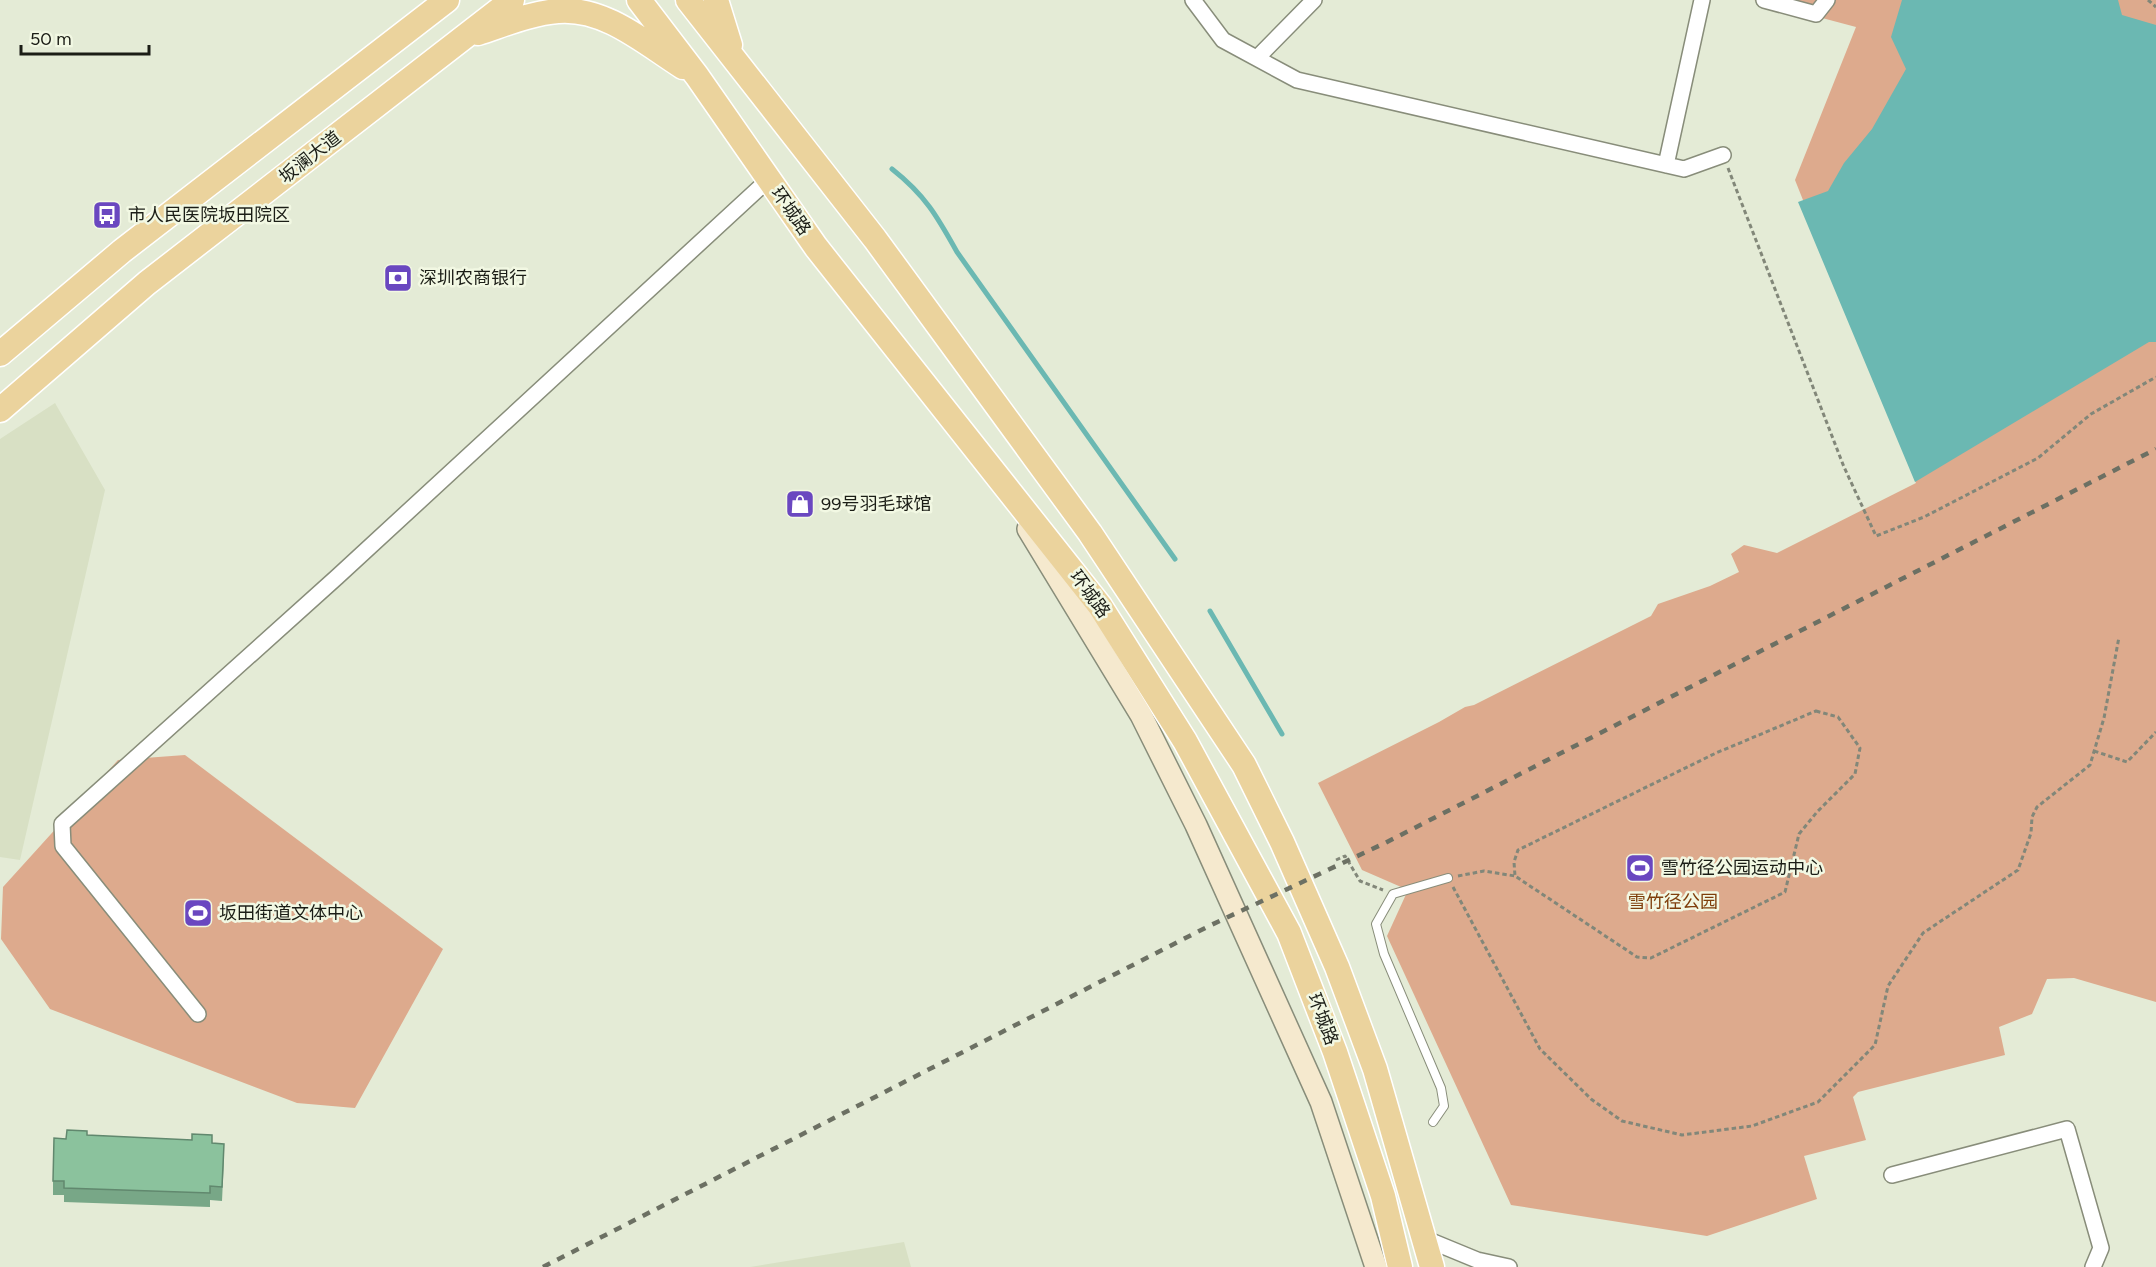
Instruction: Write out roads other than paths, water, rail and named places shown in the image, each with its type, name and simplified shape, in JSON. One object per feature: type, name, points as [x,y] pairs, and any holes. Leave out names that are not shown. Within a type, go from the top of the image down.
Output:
[{"type":"main road","points":[[0,354],[122,251],[447,0]]},
{"type":"main road","name":"坂澜大道","points":[[0,410],[147,283],[512,0]]},
{"type":"main road","name":"环城路","points":[[639,0],[698,76],[816,247],[1100,606],[1185,741],[1289,933],[1335,1052],[1380,1185],[1400,1267]]},
{"type":"main road","name":"环城路","points":[[688,0],[875,239],[1090,533],[1244,765],[1282,842],[1337,968],[1375,1069],[1426,1239],[1432,1267]]},
{"type":"main road","points":[[716,0],[735,62]]},
{"type":"main road","points":[[467,36],[544,13],[558,11],[588,13],[615,23],[698,76]]},
{"type":"main road","points":[[982,454],[1141,715],[1196,825],[1321,1102],[1376,1267]]},
{"type":"street","points":[[1192,0],[1223,40],[1297,80],[1684,169],[1723,155]]},
{"type":"street","points":[[1257,58],[1314,0]]},
{"type":"street","points":[[1666,165],[1702,0]]},
{"type":"street","points":[[1764,0],[1816,14],[1827,0]]},
{"type":"street","points":[[198,1014],[63,846],[62,824],[320,592],[769,179]]},
{"type":"street","points":[[1892,1175],[2067,1129],[2101,1248],[2093,1267]]},
{"type":"street","points":[[1426,1239],[1477,1260],[1509,1267]]},
{"type":"lane","points":[[1433,1122],[1444,1106],[1441,1088],[1384,954],[1376,924],[1393,894],[1448,878]]},
{"type":"water","points":[[1902,0],[2118,0],[2122,15],[2156,25],[2156,342],[2149,342],[1915,482],[1798,202],[1828,191],[1844,163],[1872,129],[1906,69],[1891,37]]},
{"type":"waterway","points":[[892,169],[929,207],[957,252],[1175,559]]},
{"type":"waterway","points":[[1210,611],[1282,734]]},
{"type":"railway","points":[[543,1267],[1209,926],[1385,843],[2156,449]]},
{"type":"place","name":"市人民医院坂田院区","points":[[107,215]]},
{"type":"place","name":"深圳农商银行","points":[[398,278]]},
{"type":"place","name":"99号羽毛球馆","points":[[800,504]]},
{"type":"place","name":"雪竹径公园运动中心","points":[[1640,868]]},
{"type":"place","name":"坂田街道文体中心","points":[[198,913]]},
{"type":"park label","name":"雪竹径公园","points":[[1673,902]]}]
